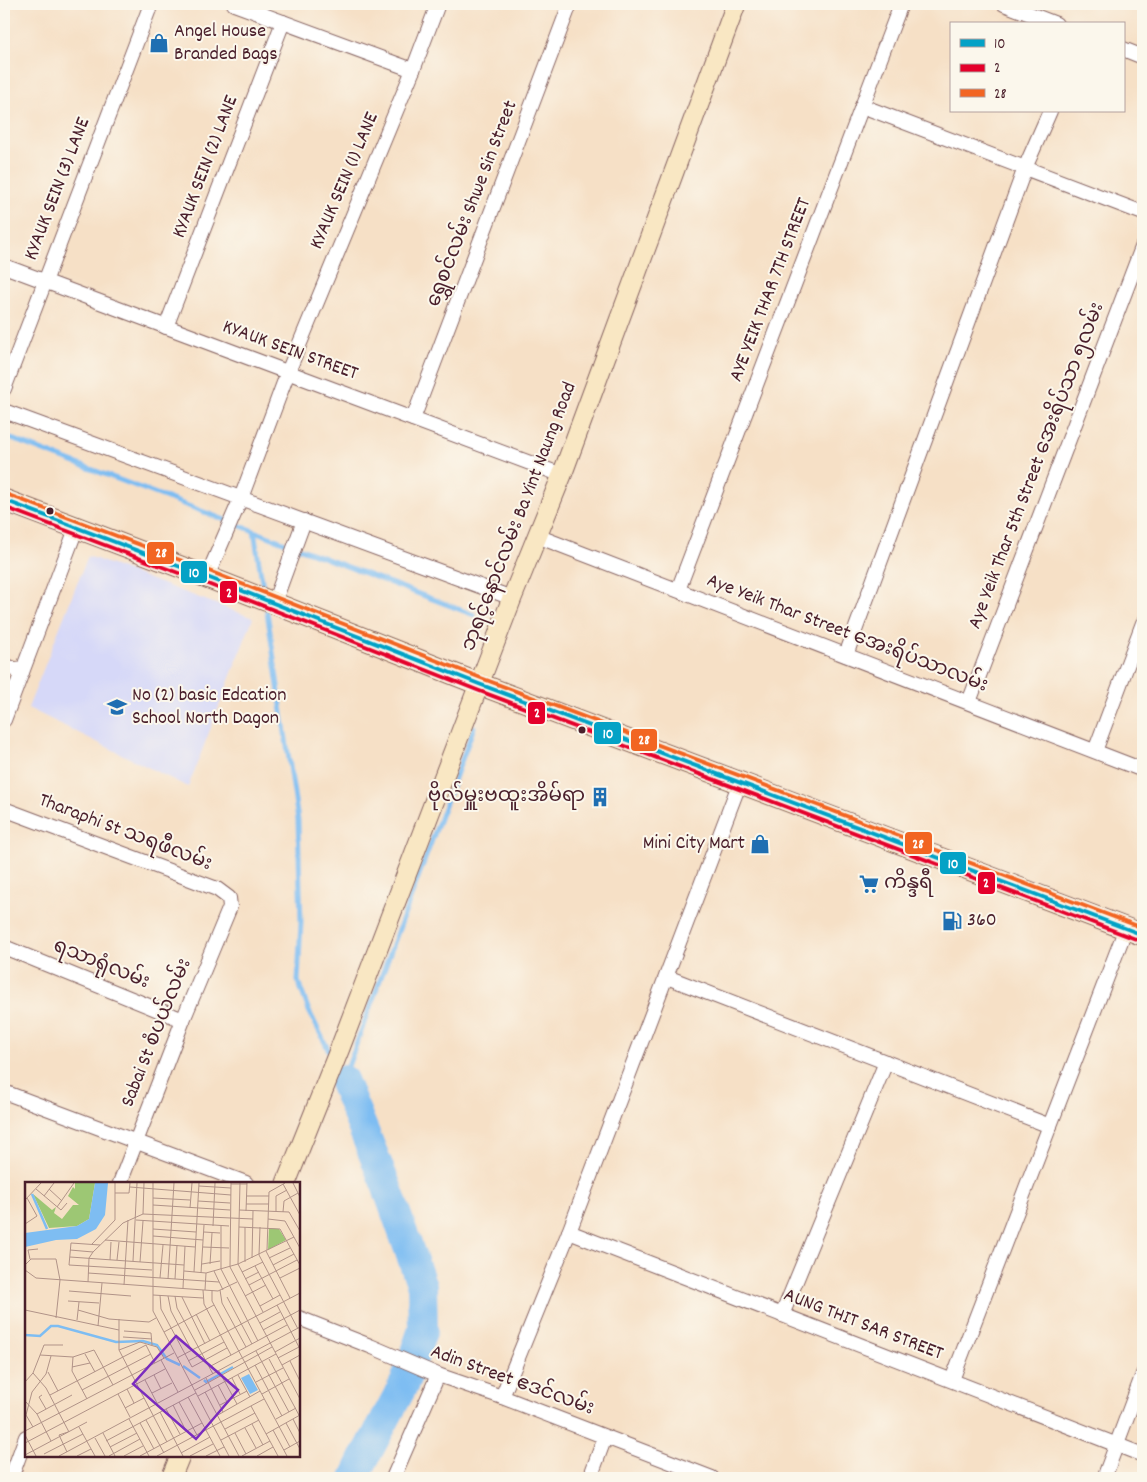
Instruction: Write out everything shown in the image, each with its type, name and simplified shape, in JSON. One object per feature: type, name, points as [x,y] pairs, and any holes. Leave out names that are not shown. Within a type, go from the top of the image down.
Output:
[{"type":"main road","name":"ဘုရင့်နောင်လမ်း Ba Yint Naung Road","points":[[286,1182],[340,1048],[512,598],[562,475],[736,4]]},
{"type":"main road","points":[[4,500],[207,576],[479,684],[1134,931]]},
{"type":"main road","points":[[171,1478],[180,1457]]},
{"type":"street","name":"KYAUK SEIN (3) LANE","points":[[4,389],[150,4]]},
{"type":"street","points":[[234,4],[413,70]]},
{"type":"street","name":"KYAUK SEIN (1) LANE","points":[[207,576],[241,498],[288,372],[413,70],[438,4]]},
{"type":"street","name":"ရွှေစင်လမ်း Shwe Sin Street","points":[[413,419],[570,4]]},
{"type":"street","name":"AYE YEIK THAR 7TH STREET","points":[[678,590],[901,4]]},
{"type":"street","points":[[1004,4],[1051,22]]},
{"type":"street","name":"KYAUK SEIN (2) LANE","points":[[166,327],[282,22]]},
{"type":"street","points":[[1124,49],[1143,57]]},
{"type":"street","points":[[862,106],[1143,213]]},
{"type":"street","points":[[846,655],[1025,168],[1050,112]]},
{"type":"street","name":"Aye Yeik Thar 5th Street အေးရိပ်သာ ၅လမ်း","points":[[969,702],[1143,245]]},
{"type":"street","name":"KYAUK SEIN STREET","points":[[4,266],[562,475]]},
{"type":"street","points":[[4,411],[241,498],[302,527],[512,598]]},
{"type":"street","points":[[274,603],[302,527]]},
{"type":"street","points":[[4,720],[76,528]]},
{"type":"street","name":"Aye Yeik Thar Street အေးရိပ်သာလမ်း","points":[[537,536],[1143,770]]},
{"type":"street","points":[[1095,751],[1143,623]]},
{"type":"street","points":[[4,665],[22,672]]},
{"type":"street","points":[[502,1397],[569,1232],[740,782]]},
{"type":"street","name":"Tharaphi St သရဖီလမ်း","points":[[4,809],[217,889],[229,898]]},
{"type":"street","name":"Sabai St စံပယ်လမ်း","points":[[120,1182],[183,1020],[230,907],[229,898]]},
{"type":"street","points":[[952,1380],[1050,1126],[1134,931]]},
{"type":"street","name":"ရသာရုံလမ်း","points":[[4,948],[183,1020]]},
{"type":"street","points":[[667,976],[1050,1126]]},
{"type":"street","points":[[782,1315],[886,1062]]},
{"type":"street","points":[[4,1094],[243,1182]]},
{"type":"street","name":"AUNG THIT SAR STREET","points":[[569,1232],[1143,1455]]},
{"type":"street","name":"Adin Street ဧဒင်လမ်း","points":[[300,1318],[438,1376],[502,1397],[712,1478]]},
{"type":"street","points":[[1104,1478],[1118,1445],[1143,1374]]},
{"type":"street","points":[[393,1478],[438,1376]]},
{"type":"street","points":[[590,1478],[606,1437]]},
{"type":"street","points":[[11,1478],[25,1440]]},
{"type":"shaded area","points":[[88,556],[253,618],[188,787],[28,708]]},
{"type":"waterway","points":[[4,436],[254,531],[264,594]]},
{"type":"waterway","points":[[254,531],[474,615]]},
{"type":"waterway","points":[[266,605],[298,820],[301,922],[298,981],[309,1011],[332,1057]]},
{"type":"waterway","points":[[343,1080],[474,727]]},
{"type":"waterway","points":[[338,1069],[343,1080]]},
{"type":"waterway","points":[[343,1080],[386,1185],[422,1286],[423,1329],[405,1382],[355,1478]]},
{"type":"transit line","name":"28","points":[[6,494],[209,571],[481,678],[1143,928]]},
{"type":"transit line","name":"10","points":[[4,500],[207,577],[479,684],[1143,935]]},
{"type":"transit line","name":"2","points":[[4,507],[205,583],[477,690],[1141,941]]},
{"type":"place","name":"Angel House Branded Bags","points":[[159,43]]},
{"type":"place","name":"No (2) basic Edcation School North Dagon","points":[[117,707]]},
{"type":"place","name":"ဗိုလ်မှူးဗထူးအိမ်ရာ","points":[[600,797]]},
{"type":"place","name":"Mini City Mart","points":[[760,844]]},
{"type":"place","name":"ကိန္ဒရီ","points":[[869,884]]},
{"type":"place","name":"360","points":[[952,921]]}]
